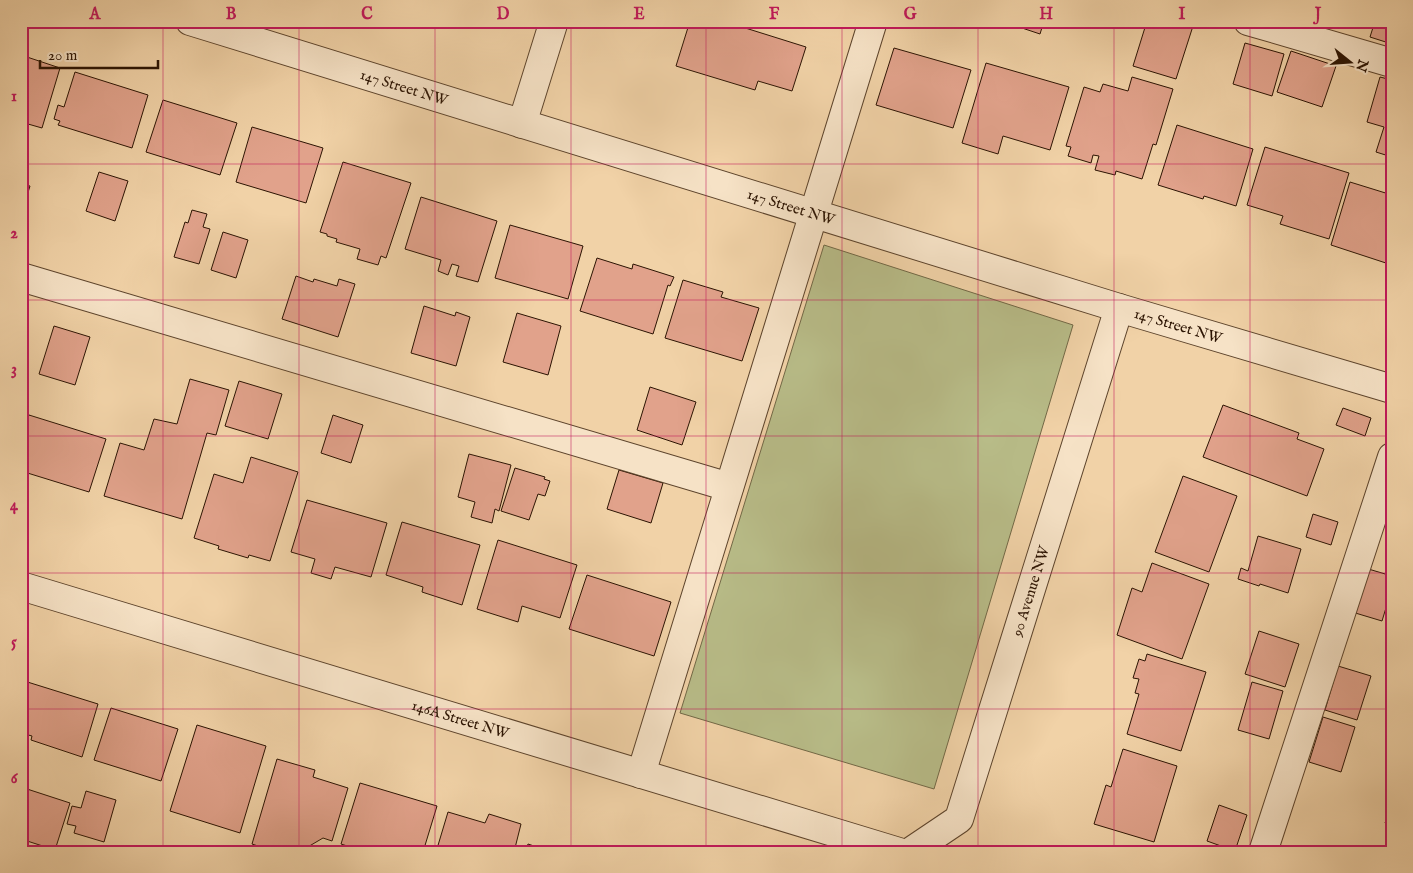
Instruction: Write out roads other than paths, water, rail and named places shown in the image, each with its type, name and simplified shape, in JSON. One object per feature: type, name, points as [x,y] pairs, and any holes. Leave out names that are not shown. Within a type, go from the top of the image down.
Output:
[{"type":"street","name":"147 Street NW","points":[[190,21],[251,30],[522,124],[1119,308],[1392,389]]},
{"type":"street","points":[[522,124],[554,21]]},
{"type":"street","points":[[641,774],[873,21]]},
{"type":"street","points":[[1248,21],[1392,63]]},
{"type":"street","points":[[21,277],[728,487]]},
{"type":"street","name":"90 Avenue NW","points":[[910,852],[959,819],[1119,308]]},
{"type":"street","points":[[1263,852],[1392,458]]},
{"type":"street","name":"146A Street NW","points":[[21,586],[899,852]]}]
